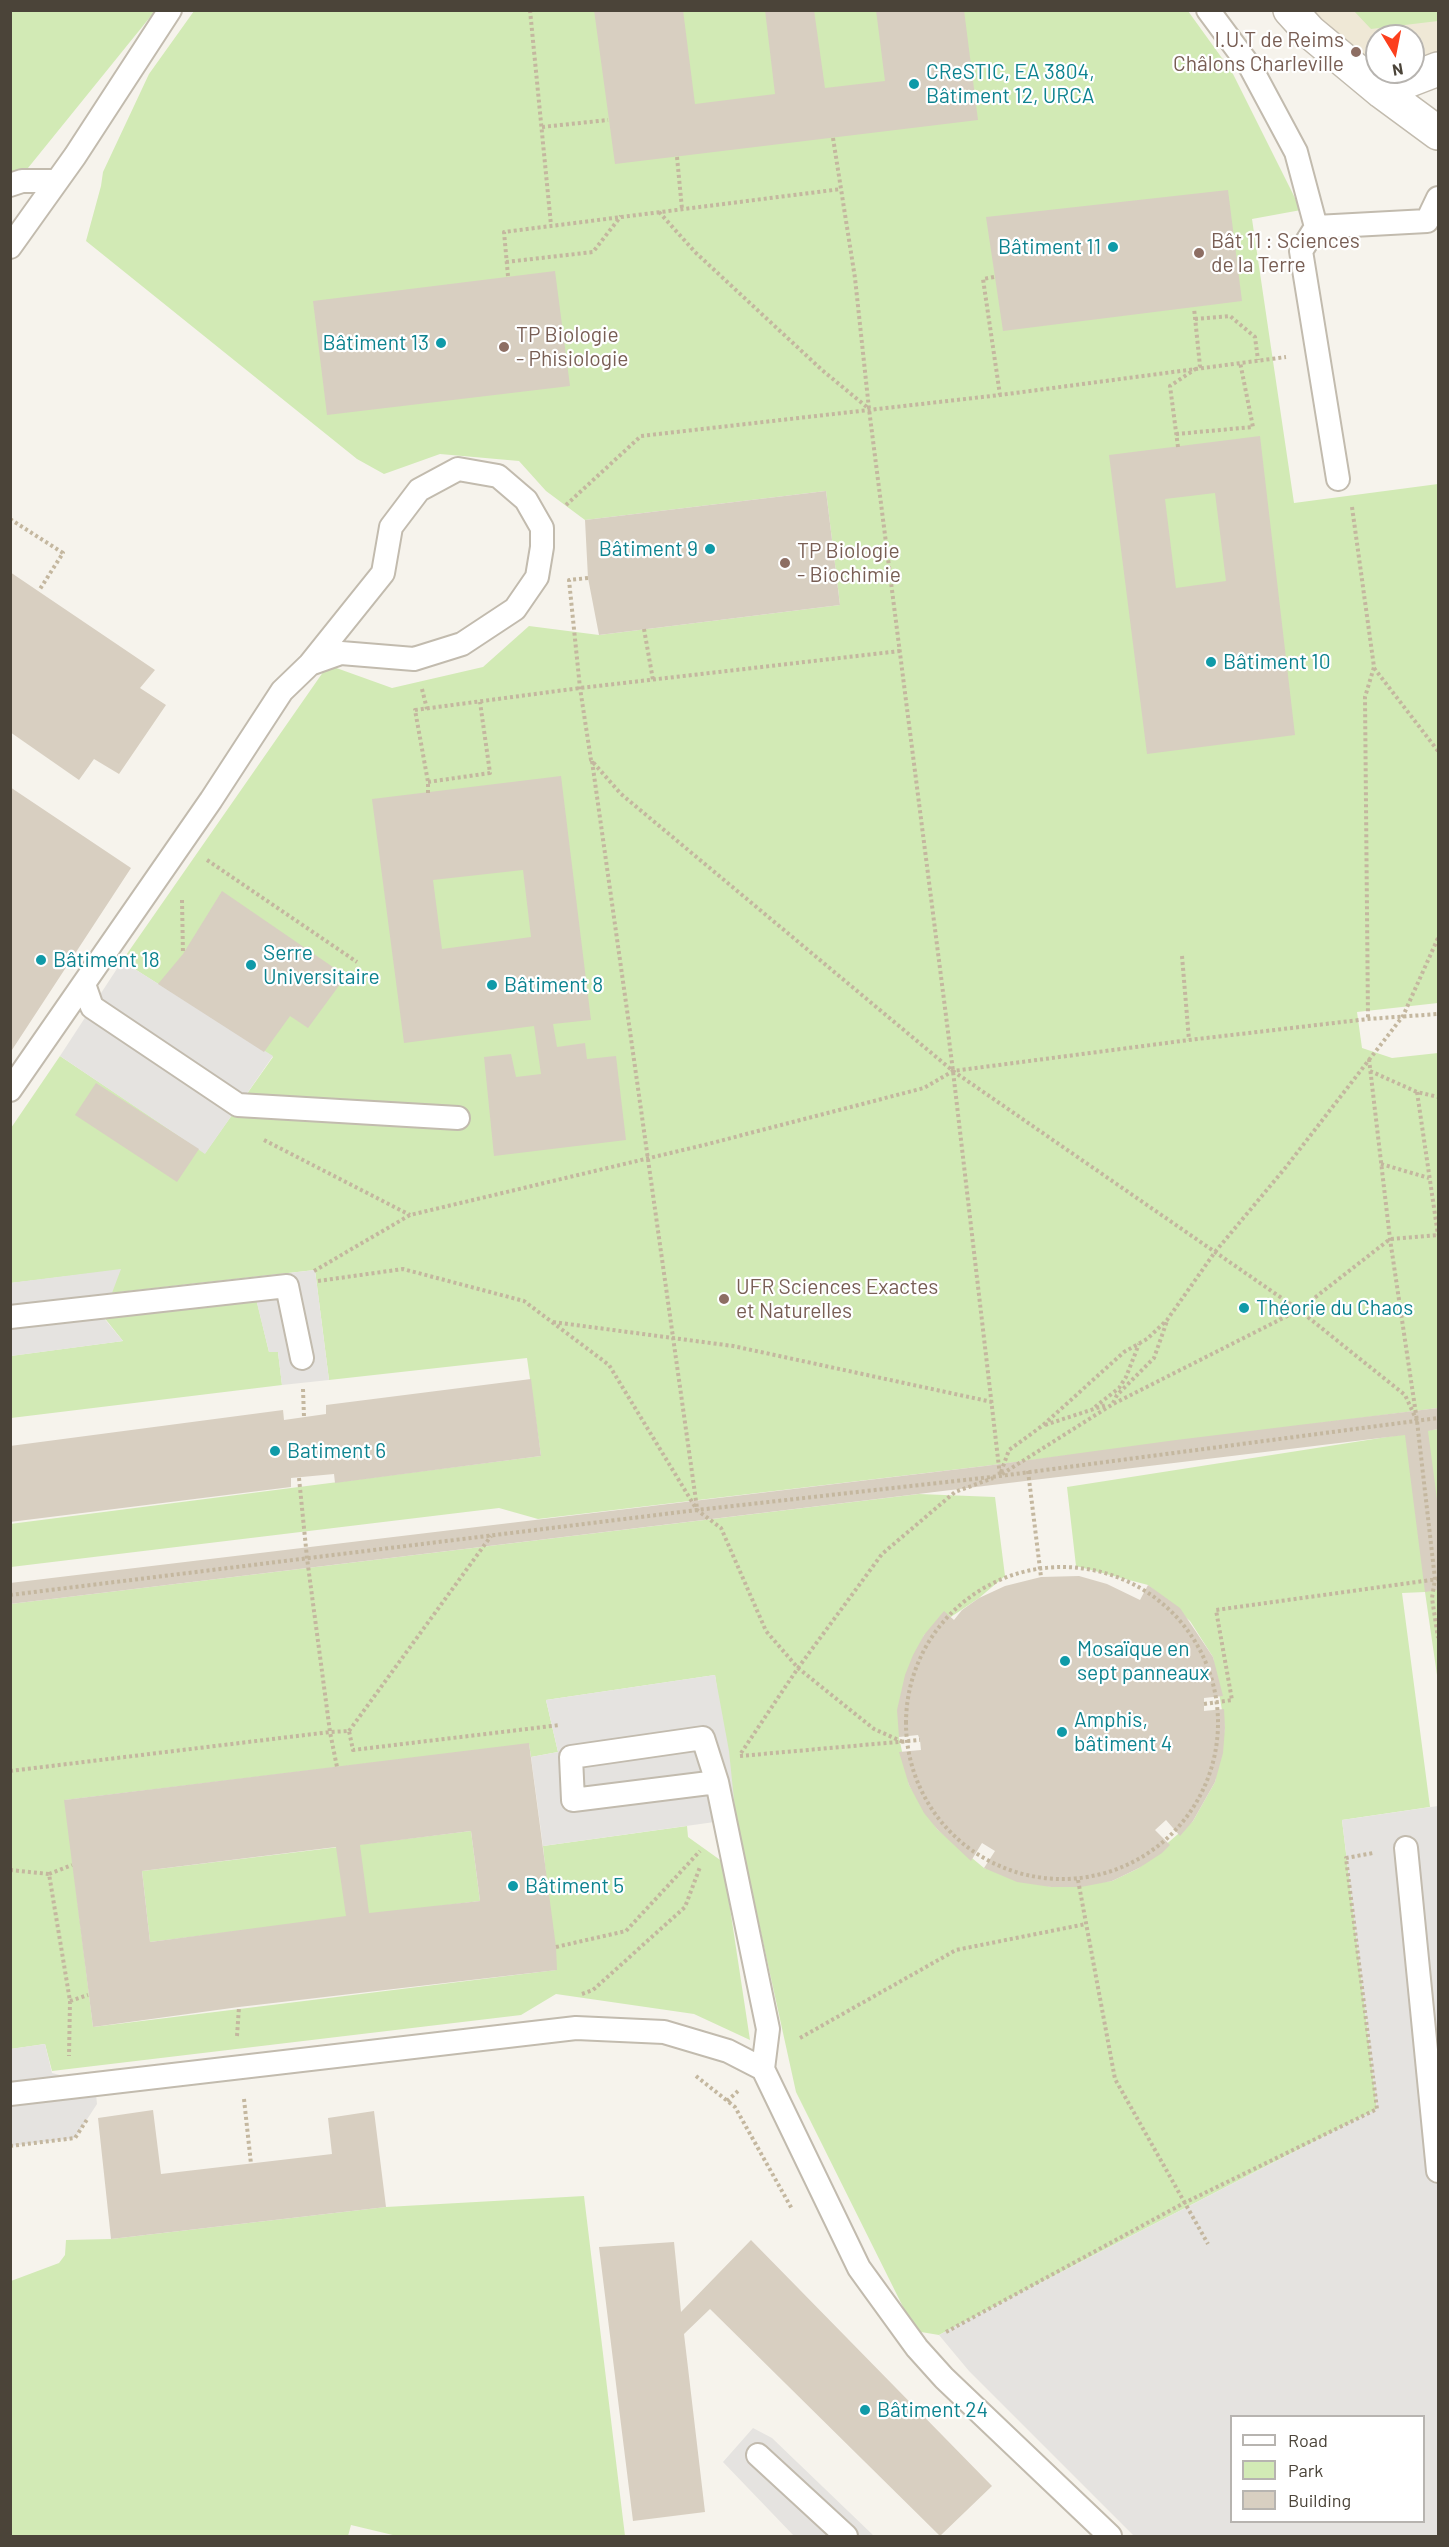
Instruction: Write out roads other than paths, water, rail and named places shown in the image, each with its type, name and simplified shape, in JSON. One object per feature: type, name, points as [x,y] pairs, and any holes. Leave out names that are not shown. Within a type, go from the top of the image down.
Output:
[{"type":"street","points":[[1290,10],[1310,32],[1381,91],[1438,133]]},
{"type":"street","points":[[1381,91],[1438,69]]},
{"type":"lane","points":[[10,247],[75,156],[170,10]]},
{"type":"lane","points":[[1208,10],[1251,68],[1296,152],[1316,227],[1301,251],[1338,479]]},
{"type":"lane","points":[[10,185],[22,181],[56,181]]},
{"type":"lane","points":[[1316,227],[1427,221],[1438,198]]},
{"type":"lane","points":[[10,1090],[182,843],[282,691],[310,664],[383,573],[392,527],[419,490],[458,469],[498,476],[526,500],[542,528],[542,548],[537,578],[515,609],[462,644],[414,659],[341,653],[310,664]]},
{"type":"lane","points":[[84,984],[92,1007],[238,1105],[458,1118]]},
{"type":"lane","points":[[10,1317],[287,1286],[302,1358]]},
{"type":"lane","points":[[717,1782],[573,1800],[571,1757],[704,1738],[717,1782],[768,2029],[763,2069],[859,2268],[917,2348],[945,2378],[1110,2536]]},
{"type":"lane","points":[[1406,1848],[1438,2171]]},
{"type":"lane","points":[[10,2094],[576,2028],[664,2032],[728,2051],[763,2069]]},
{"type":"lane","points":[[758,2455],[846,2536]]},
{"type":"place","name":"I.U.T de Reims Châlons Charleville","points":[[1356,52]]},
{"type":"place","name":"CReSTIC, EA 3804, Bâtiment 12, URCA","points":[[914,84]]},
{"type":"place","name":"Bâtiment 11","points":[[1113,247]]},
{"type":"place","name":"Bât 11 : Sciences de la Terre","points":[[1199,253]]},
{"type":"place","name":"Bâtiment 13","points":[[441,343]]},
{"type":"place","name":"TP Biologie - Phisiologie","points":[[504,347]]},
{"type":"place","name":"Bâtiment 9","points":[[710,549]]},
{"type":"place","name":"TP Biologie - Biochimie","points":[[785,563]]},
{"type":"place","name":"Bâtiment 10","points":[[1211,662]]},
{"type":"place","name":"Bâtiment 18","points":[[41,960]]},
{"type":"place","name":"Serre Universitaire","points":[[251,965]]},
{"type":"place","name":"Bâtiment 8","points":[[492,985]]},
{"type":"place","name":"UFR Sciences Exactes et Naturelles","points":[[724,1299]]},
{"type":"place","name":"Théorie du Chaos","points":[[1244,1308]]},
{"type":"place","name":"Batiment 6","points":[[275,1451]]},
{"type":"place","name":"Mosaïque en sept panneaux","points":[[1065,1661]]},
{"type":"place","name":"Amphis, bâtiment 4","points":[[1062,1732]]},
{"type":"place","name":"Bâtiment 5","points":[[513,1886]]},
{"type":"place","name":"Bâtiment 24","points":[[865,2410]]}]
